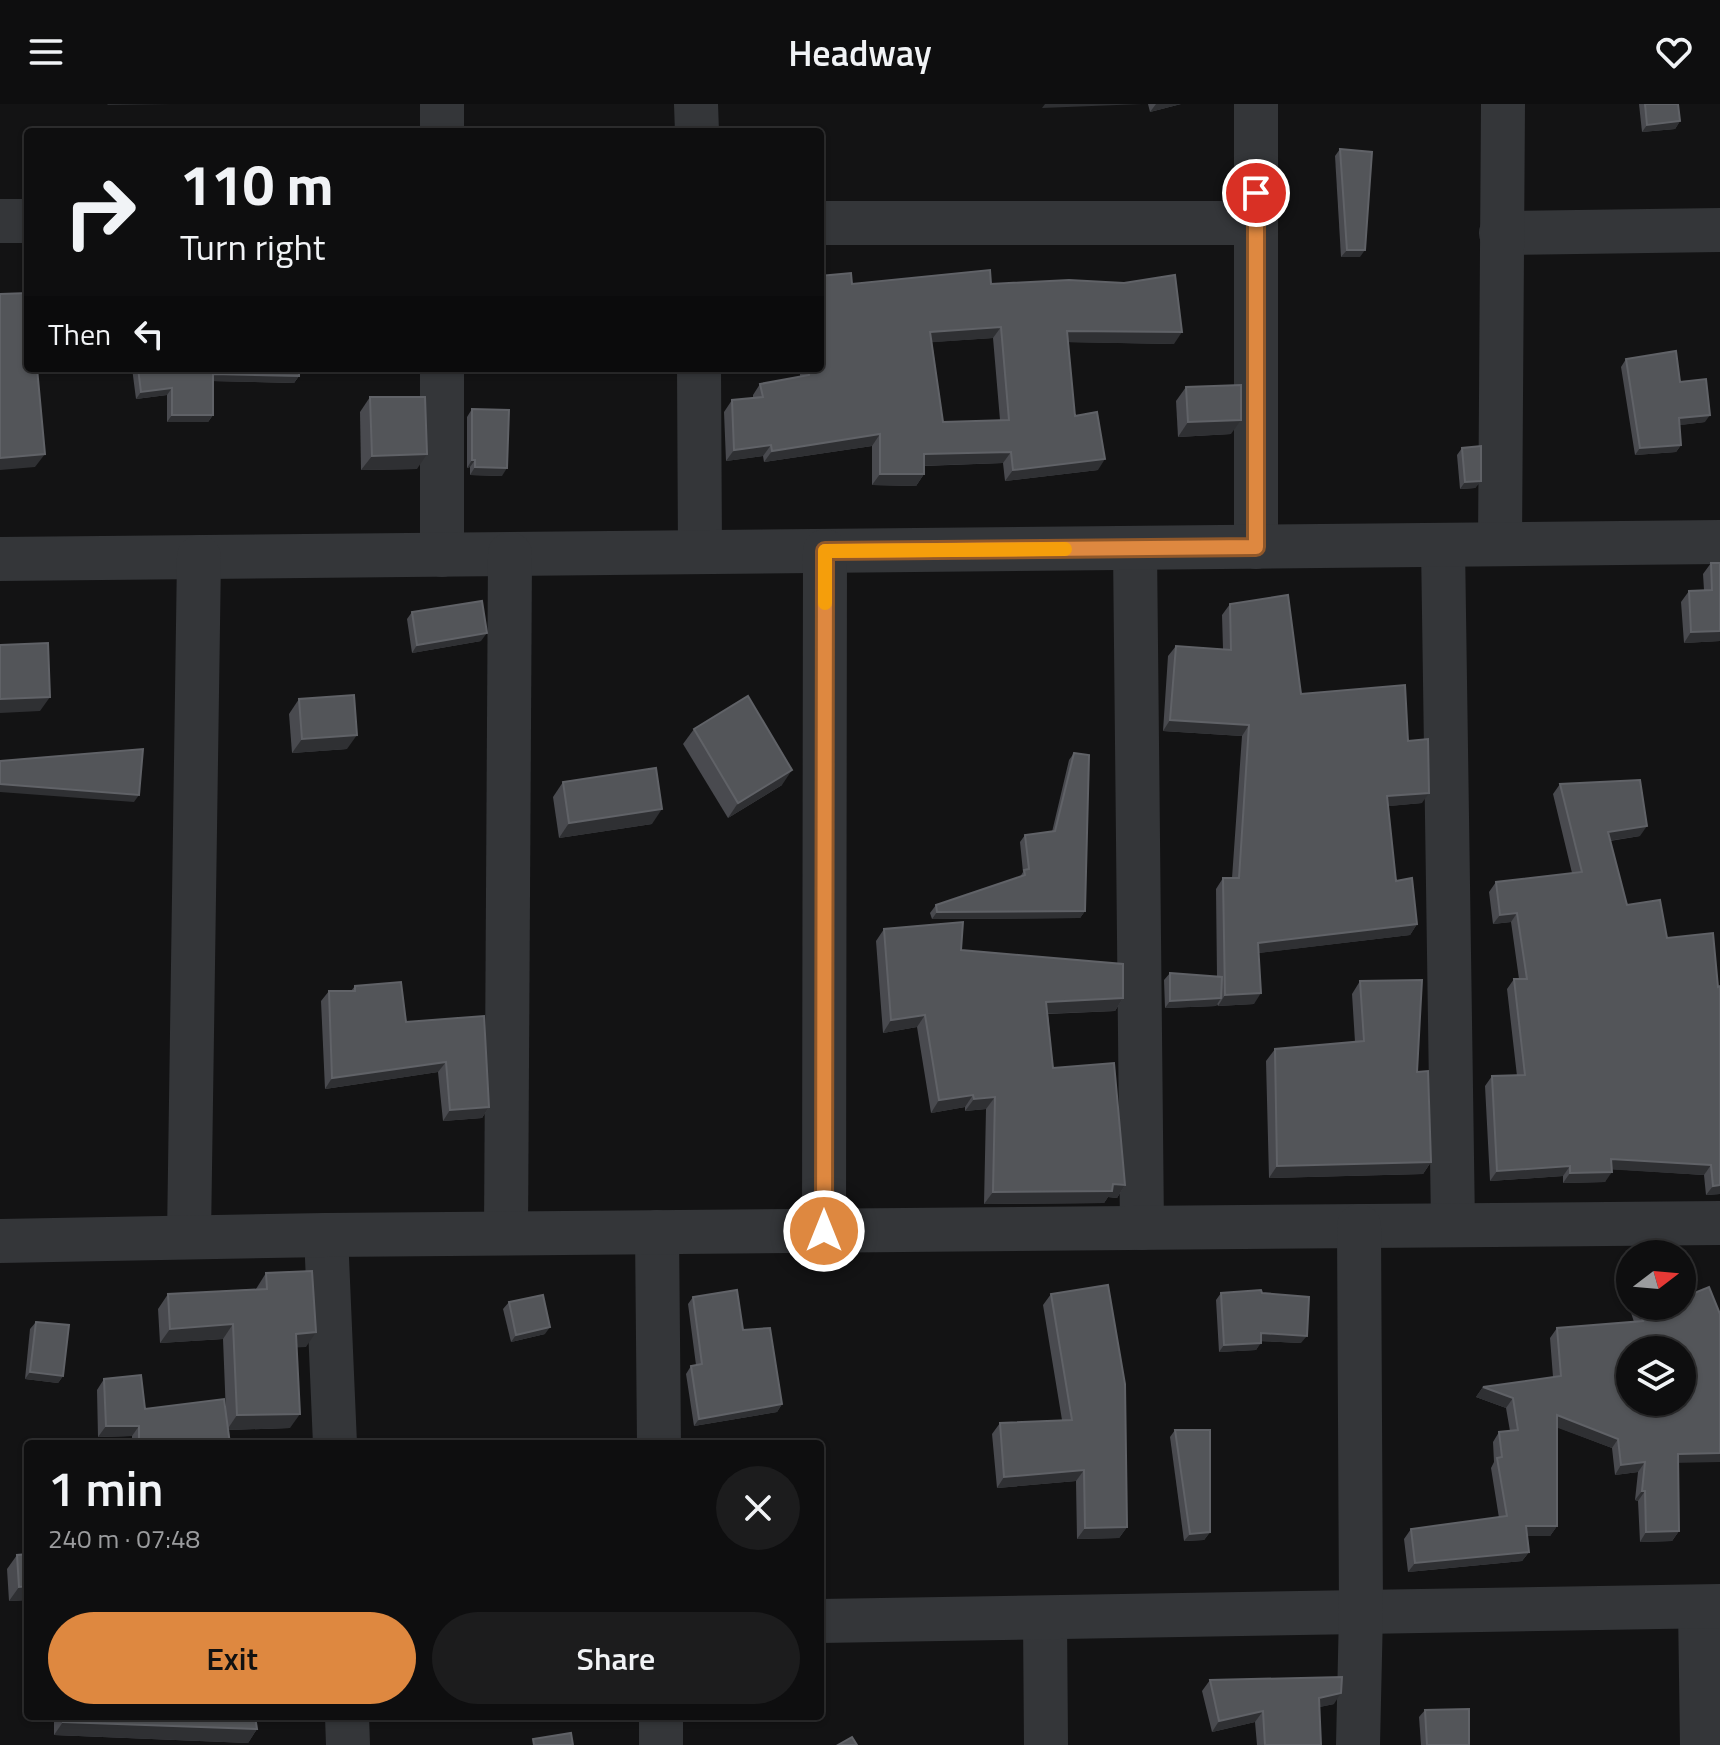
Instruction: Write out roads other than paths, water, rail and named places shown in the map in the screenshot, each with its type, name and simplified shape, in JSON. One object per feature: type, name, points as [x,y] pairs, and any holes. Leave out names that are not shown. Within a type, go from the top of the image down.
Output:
[{"type":"street","points":[[442,104],[442,128]]},
{"type":"street","points":[[696,104],[697,128]]},
{"type":"street","points":[[1256,104],[1256,547]]},
{"type":"street","points":[[1500,544],[1503,104]]},
{"type":"street","points":[[0,221],[24,221]]},
{"type":"street","points":[[824,223],[1256,223]]},
{"type":"street","points":[[1501,233],[1720,230]]},
{"type":"street","points":[[442,372],[442,555]]},
{"type":"street","points":[[699,372],[700,552]]},
{"type":"street","points":[[0,559],[1720,542]]},
{"type":"street","points":[[1443,545],[1453,1225]]},
{"type":"street","points":[[1135,548],[1142,1228]]},
{"type":"street","points":[[824,1231],[825,551]]},
{"type":"street","points":[[506,1233],[510,554]]},
{"type":"street","points":[[189,1237],[199,557]]},
{"type":"street","points":[[0,1241],[506,1233],[1720,1223]]},
{"type":"street","points":[[1358,1745],[1361,1612],[1359,1226]]},
{"type":"street","points":[[657,1232],[659,1440]]},
{"type":"street","points":[[326,1235],[335,1440]]},
{"type":"street","points":[[824,1621],[1710,1606],[1702,1745]]},
{"type":"street","points":[[1045,1618],[1046,1745]]},
{"type":"street","points":[[347,1720],[348,1745]]},
{"type":"street","points":[[661,1720],[661,1745]]}]
